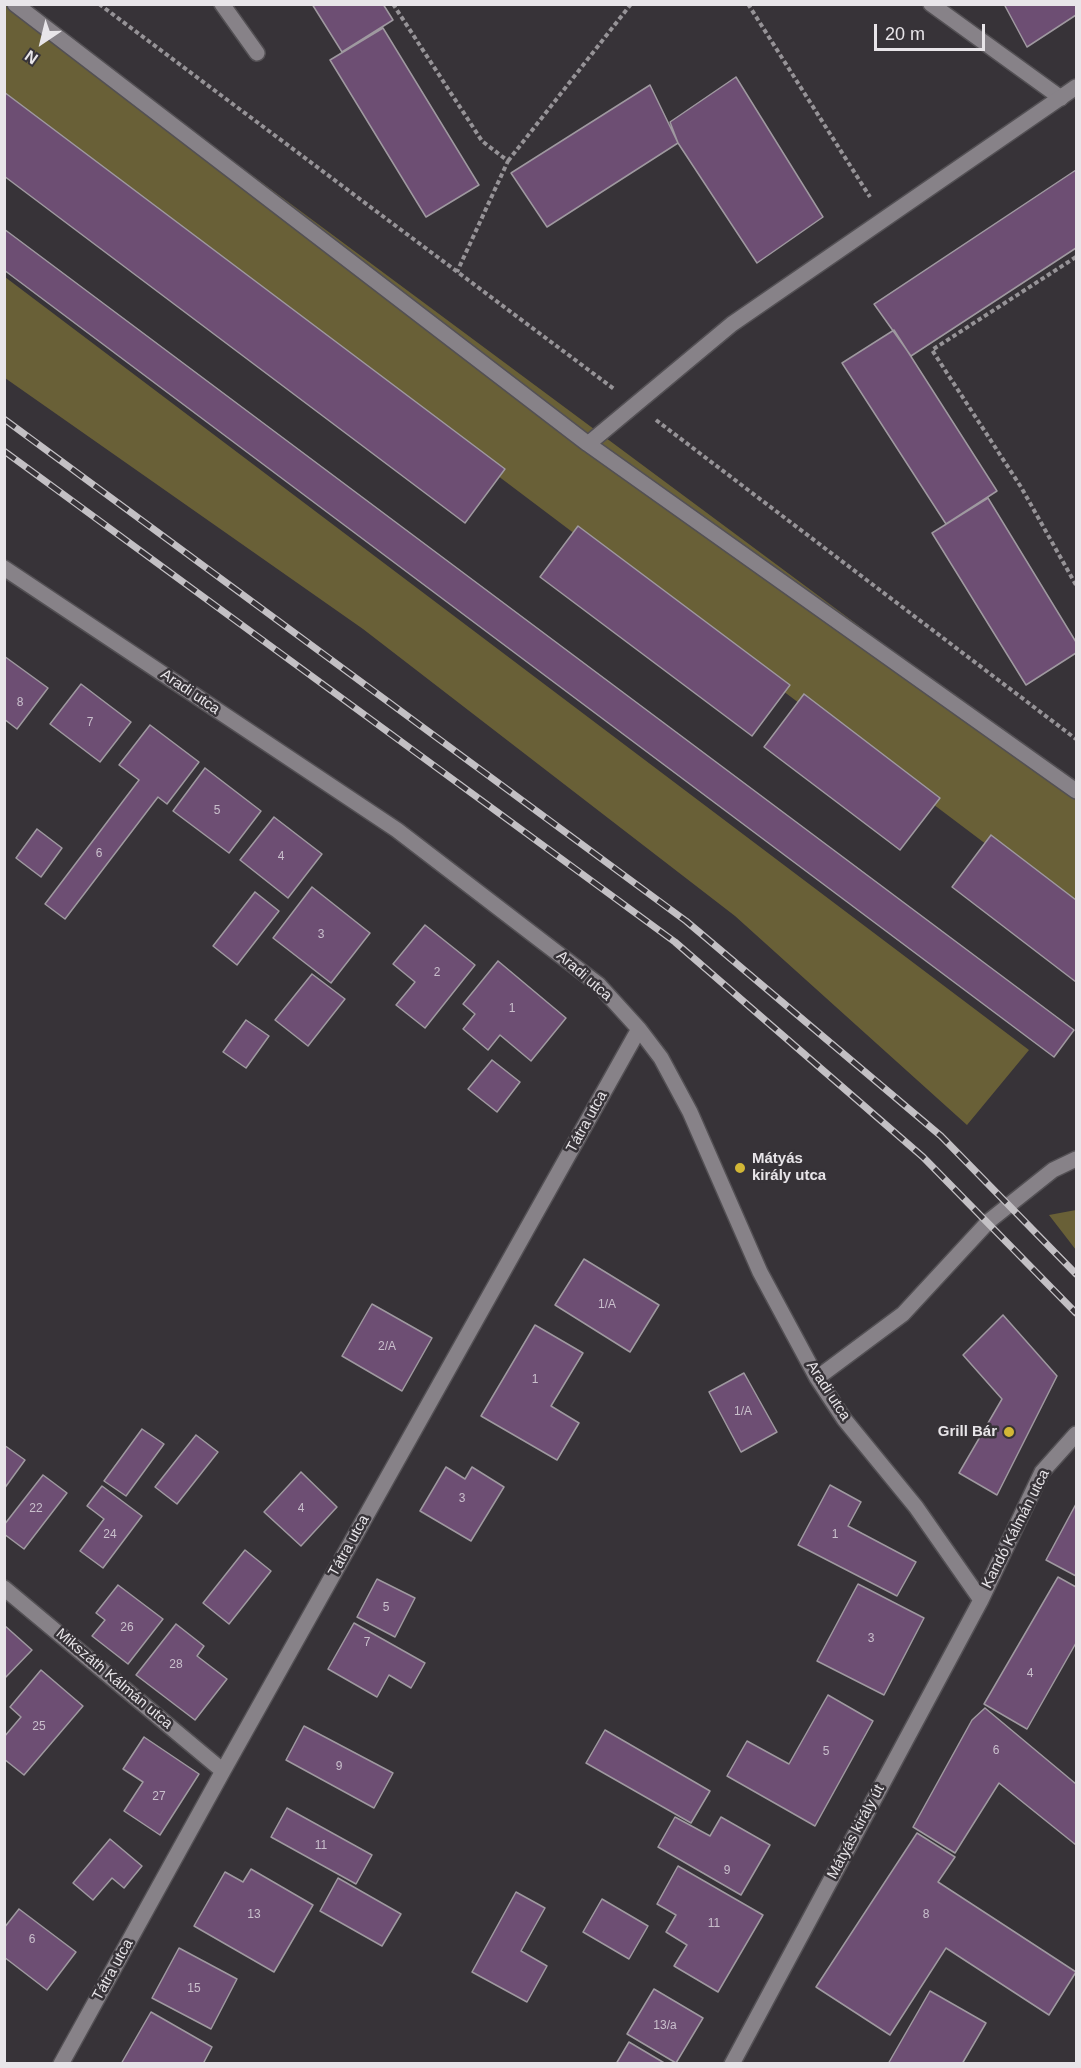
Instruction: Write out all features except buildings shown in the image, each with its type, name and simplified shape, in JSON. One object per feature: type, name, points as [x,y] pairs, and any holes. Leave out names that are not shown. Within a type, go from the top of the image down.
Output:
[{"type":"street","points":[[15,4],[588,444],[1077,791]]},
{"type":"street","points":[[222,4],[258,53]]},
{"type":"street","points":[[931,4],[1061,98]]},
{"type":"street","points":[[588,444],[732,324],[1077,87]]},
{"type":"street","name":"Aradi utca","points":[[4,568],[397,830],[599,985],[639,1029],[661,1058],[690,1112],[760,1272],[817,1377],[844,1419],[916,1507],[981,1600]]},
{"type":"street","name":"Tátra utca","points":[[61,2064],[639,1029]]},
{"type":"street","points":[[817,1377],[903,1314],[989,1221],[1053,1170],[1077,1159]]},
{"type":"street","name":"Kandó Kálmán utca","points":[[981,1600],[1042,1472],[1077,1434]]},
{"type":"street","name":"Mikszáth Kálmán utca","points":[[4,1588],[223,1771]]},
{"type":"street","name":"Mátyás király út","points":[[732,2064],[981,1600]]},
{"type":"path","points":[[99,4],[636,405],[1077,739]]},
{"type":"path","points":[[393,4],[482,141],[508,161]]},
{"type":"path","points":[[457,272],[508,161],[631,4]]},
{"type":"path","points":[[748,4],[884,220]]},
{"type":"path","points":[[1077,257],[932,350],[1021,487],[1077,585]]},
{"type":"shaded area","points":[[4,5],[23,5],[1076,787],[1076,912],[5,104]]},
{"type":"shaded area","points":[[5,277],[1029,1050],[967,1125],[735,916],[363,629],[5,378]]},
{"type":"shaded area","points":[[1076,1210],[1076,1250],[1049,1215]]},
{"type":"railway","points":[[4,419],[686,921],[941,1136],[1076,1274]]},
{"type":"railway","points":[[4,451],[675,942],[923,1157],[1076,1313]]},
{"type":"place","name":"Mátyás király utca","points":[[740,1168]]},
{"type":"place","name":"Grill Bár","points":[[1009,1432]]}]
